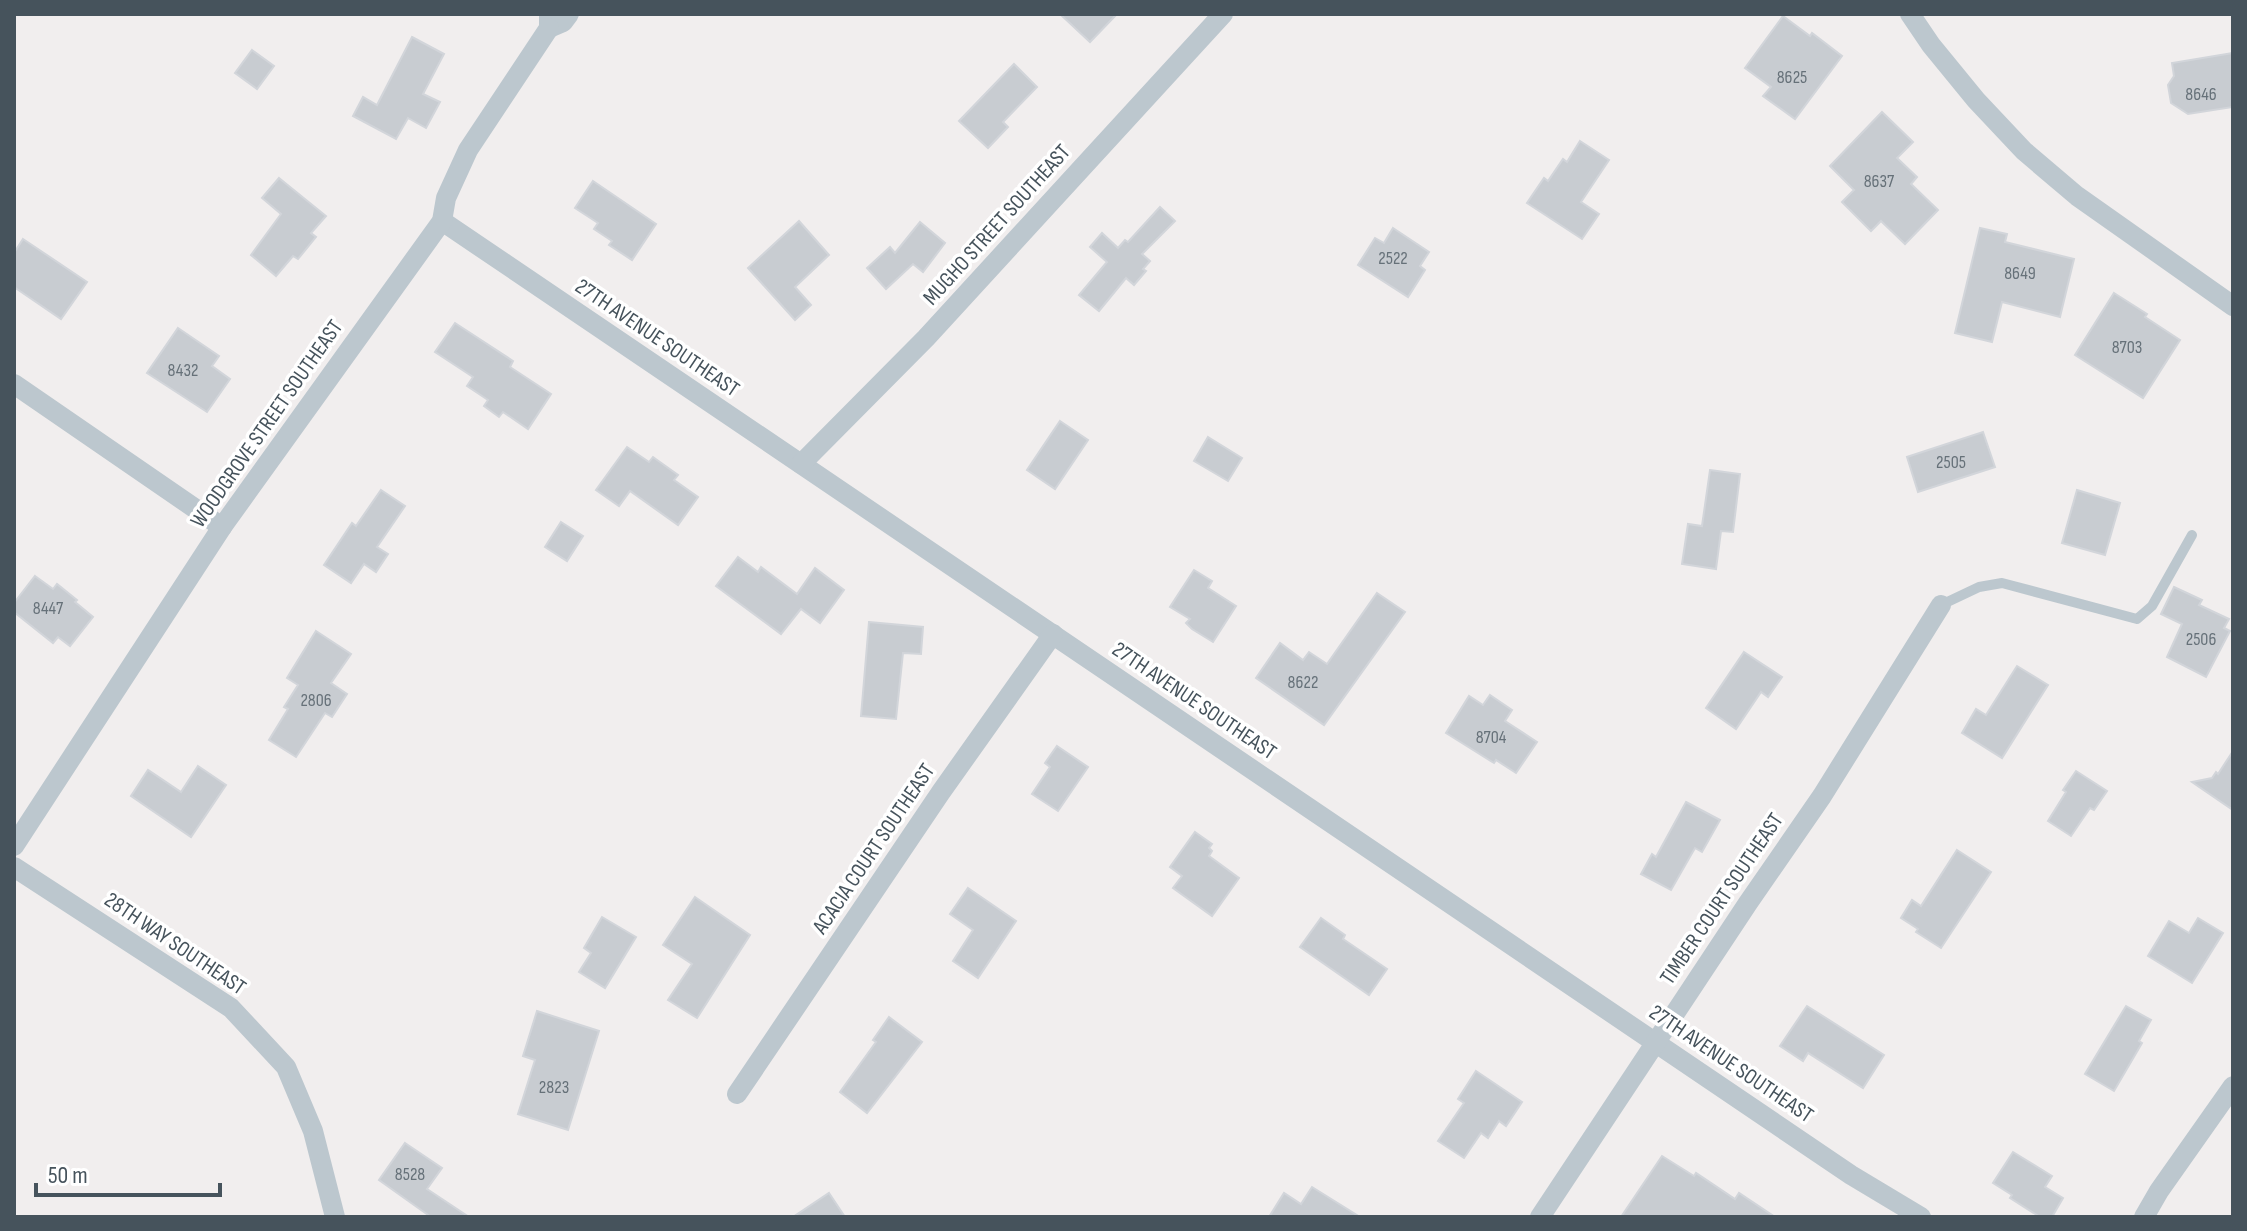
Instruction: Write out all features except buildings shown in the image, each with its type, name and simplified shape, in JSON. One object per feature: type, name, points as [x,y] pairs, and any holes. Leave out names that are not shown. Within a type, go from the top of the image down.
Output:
[{"type":"street","name":"WOODGROVE STREET SOUTHEAST","points":[[14,846],[222,527],[442,221],[446,198],[468,150],[549,21],[563,22],[569,14]]},
{"type":"street","name":"MUGHO STREET SOUTHEAST","points":[[801,464],[926,338],[1223,14]]},
{"type":"street","points":[[1910,14],[1976,100],[2024,151],[2077,196],[2233,306]]},
{"type":"street","name":"27TH AVENUE SOUTHEAST","points":[[442,221],[1851,1175],[1921,1217]]},
{"type":"street","points":[[14,384],[222,527]]},
{"type":"street","name":"TIMBER COURT SOUTHEAST","points":[[1540,1217],[1822,796],[1941,605]]},
{"type":"street","name":"ACACIA COURT SOUTHEAST","points":[[737,1094],[941,792],[1053,634]]},
{"type":"street","name":"28TH WAY SOUTHEAST","points":[[14,867],[231,1008],[286,1067],[313,1131],[335,1217]]},
{"type":"street","points":[[2144,1217],[2233,1086]]},
{"type":"lane","points":[[1941,605],[1979,587],[2002,583],[2137,619],[2152,606],[2192,535]]}]
